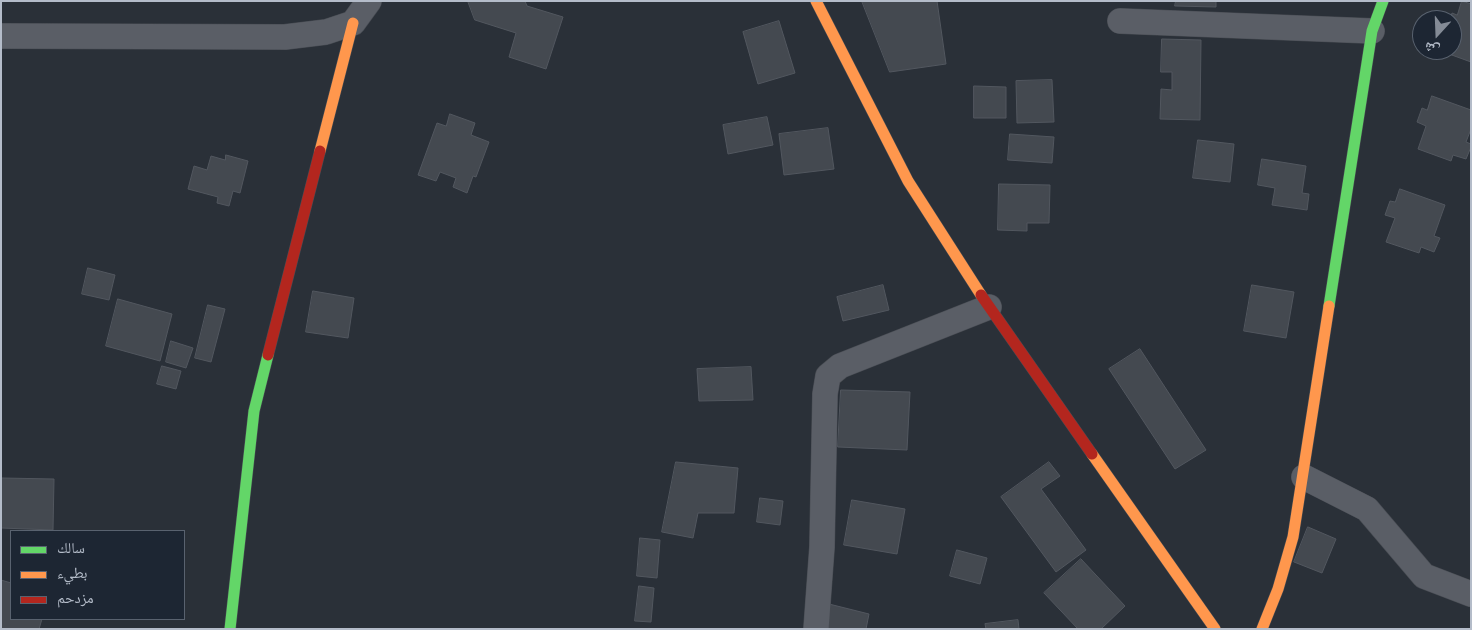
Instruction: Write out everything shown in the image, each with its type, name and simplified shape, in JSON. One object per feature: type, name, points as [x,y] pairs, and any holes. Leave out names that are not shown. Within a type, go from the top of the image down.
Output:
[{"type":"street","points":[[230,629],[254,411],[353,23],[369,1]]},
{"type":"street","points":[[816,1],[827,26],[908,181],[989,307],[1215,629]]},
{"type":"street","points":[[1262,629],[1278,589],[1293,537],[1304,477],[1372,31],[1383,1]]},
{"type":"street","points":[[1120,21],[1372,31]]},
{"type":"street","points":[[1,36],[285,37],[326,32],[353,23]]},
{"type":"street","points":[[816,629],[822,547],[825,394],[828,376],[840,366],[989,307]]},
{"type":"street","points":[[1304,477],[1367,509],[1424,576],[1471,594]]},
{"type":"building","points":[[468,1],[525,1],[527,6],[563,17],[546,69],[509,57],[516,33],[475,20]]},
{"type":"building","points":[[862,1],[937,1],[946,64],[890,72]]},
{"type":"building","points":[[1176,1],[1216,1],[1216,7],[1175,6]]},
{"type":"building","points":[[1462,1],[1471,4],[1471,62],[1462,59],[1462,10],[1459,10]]},
{"type":"building","points":[[779,21],[795,73],[758,84],[743,32]]},
{"type":"building","points":[[1162,39],[1201,40],[1200,120],[1160,119],[1161,89],[1172,90],[1172,72],[1161,72]]},
{"type":"building","points":[[1052,80],[1054,122],[1017,123],[1016,81]]},
{"type":"building","points":[[974,86],[1006,87],[1006,118],[974,118]]},
{"type":"building","points":[[1432,96],[1471,110],[1471,129],[1466,142],[1471,144],[1471,147],[1466,159],[1453,155],[1451,161],[1418,149],[1426,126],[1417,122],[1422,108],[1427,110]]},
{"type":"building","points":[[450,114],[475,123],[471,135],[489,142],[476,177],[473,176],[467,193],[453,187],[456,178],[440,172],[436,181],[418,175],[437,123],[446,126]]},
{"type":"building","points":[[767,117],[773,145],[728,154],[723,125]]},
{"type":"building","points":[[828,128],[834,169],[784,175],[779,134]]},
{"type":"building","points":[[1010,134],[1054,137],[1052,163],[1008,160]]},
{"type":"building","points":[[1198,140],[1234,144],[1230,182],[1193,178]]},
{"type":"building","points":[[226,155],[248,161],[240,193],[233,191],[229,206],[217,203],[218,197],[188,189],[194,166],[207,170],[211,156],[225,160]]},
{"type":"building","points":[[1262,159],[1306,166],[1302,193],[1309,194],[1307,210],[1272,205],[1275,188],[1258,185]]},
{"type":"building","points":[[999,184],[1050,185],[1049,223],[1027,223],[1027,231],[998,230]]},
{"type":"building","points":[[1400,189],[1445,205],[1434,236],[1440,238],[1434,252],[1421,247],[1419,253],[1386,242],[1395,218],[1385,215],[1390,201],[1395,202]]},
{"type":"building","points":[[88,268],[115,275],[109,300],[82,294]]},
{"type":"building","points":[[883,285],[889,310],[843,321],[837,297]]},
{"type":"building","points":[[1252,285],[1294,292],[1286,338],[1244,331]]},
{"type":"building","points":[[313,291],[354,298],[348,338],[306,332]]},
{"type":"building","points":[[118,299],[172,314],[160,361],[106,346]]},
{"type":"building","points":[[208,305],[225,309],[211,362],[195,358]]},
{"type":"building","points":[[171,341],[193,348],[186,368],[166,362]]},
{"type":"building","points":[[1140,349],[1206,450],[1175,469],[1109,369]]},
{"type":"building","points":[[162,366],[181,371],[176,389],[157,384]]},
{"type":"building","points":[[751,367],[753,400],[699,401],[697,369]]},
{"type":"building","points":[[841,390],[910,392],[907,450],[838,447]]},
{"type":"building","points":[[676,462],[738,468],[734,513],[698,513],[693,538],[662,532]]},
{"type":"building","points":[[1049,462],[1060,476],[1041,489],[1086,550],[1056,572],[1001,497]]},
{"type":"building","points":[[2,478],[54,479],[53,530],[1,528]]},
{"type":"building","points":[[760,498],[783,501],[780,525],[757,522]]},
{"type":"building","points":[[852,500],[905,509],[897,554],[844,545]]},
{"type":"building","points":[[1308,527],[1336,539],[1322,573],[1294,562]]},
{"type":"building","points":[[640,538],[660,540],[657,578],[637,576]]},
{"type":"building","points":[[957,550],[987,558],[980,584],[950,576]]},
{"type":"building","points":[[1081,559],[1125,606],[1101,629],[1078,629],[1044,593]]},
{"type":"building","points":[[1,580],[10,583],[10,620],[42,620],[39,629],[1,629]]},
{"type":"building","points":[[639,586],[654,588],[651,622],[635,621]]},
{"type":"building","points":[[829,604],[869,614],[866,629],[827,629]]},
{"type":"building","points":[[1018,620],[1019,629],[986,629],[985,624]]},
{"type":"traffic: fast","points":[[1329,306],[1372,31],[1383,1]]},
{"type":"traffic: fast","points":[[230,629],[254,411],[268,355]]},
{"type":"traffic: slow","points":[[816,1],[908,181],[981,295]]},
{"type":"traffic: slow","points":[[320,151],[353,23]]},
{"type":"traffic: slow","points":[[1262,629],[1278,589],[1293,537],[1329,306]]},
{"type":"traffic: slow","points":[[1092,454],[1215,629]]},
{"type":"traffic: jam","points":[[268,355],[320,151]]},
{"type":"traffic: jam","points":[[981,295],[1092,454]]}]
